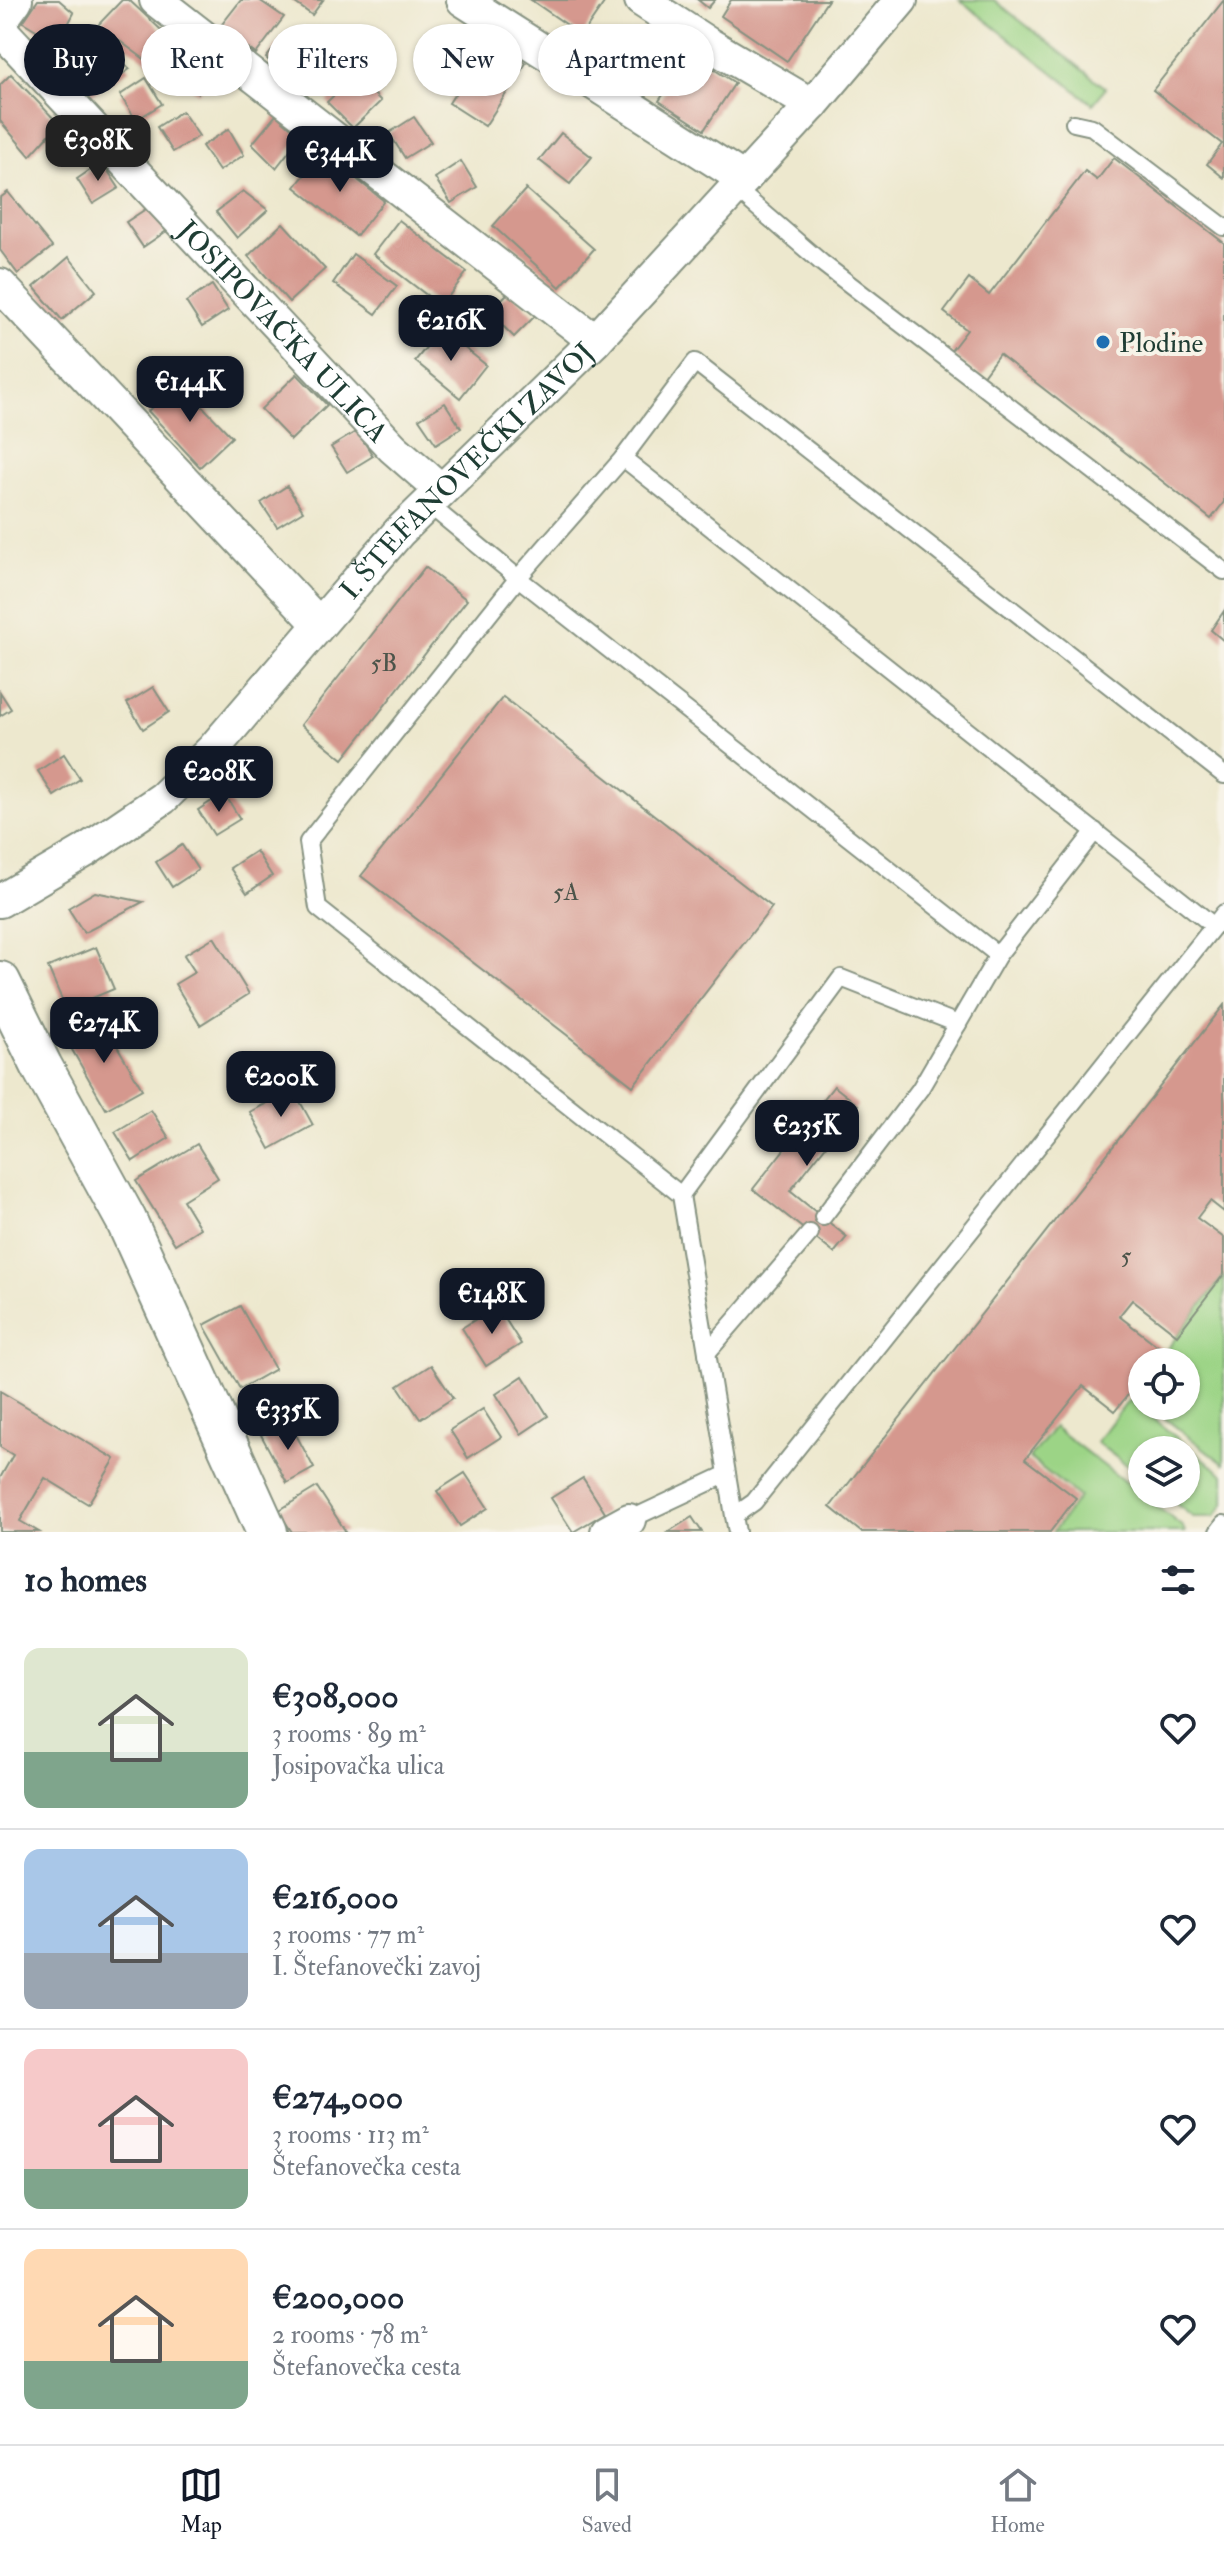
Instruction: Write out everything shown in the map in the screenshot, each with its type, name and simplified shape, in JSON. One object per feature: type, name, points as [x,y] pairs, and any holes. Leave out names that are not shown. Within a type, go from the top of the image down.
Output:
[{"type":"street","points":[[0,22],[16,0]]},
{"type":"street","points":[[156,0],[595,341]]},
{"type":"street","points":[[463,0],[740,184]]},
{"type":"street","points":[[641,0],[812,105]]},
{"type":"street","name":"I. ŠTEFANOVEČKI ZAVOJ","points":[[0,901],[85,851],[163,798],[213,749],[399,532],[595,341],[812,105],[901,0]]},
{"type":"street","name":"JOSIPOVAČKA ULICA","points":[[0,29],[393,448],[434,497]]},
{"type":"street","points":[[0,285],[319,624]]},
{"type":"street","points":[[0,982],[42,1067],[126,1220],[267,1532]]},
{"type":"lane","points":[[1074,123],[1092,127],[1224,227]]},
{"type":"lane","points":[[740,184],[822,263],[1224,572]]},
{"type":"lane","points":[[735,1524],[681,1195],[318,908],[308,842],[518,578],[623,458],[695,362],[1224,775]]},
{"type":"lane","points":[[623,458],[1095,831],[1219,920],[735,1524]]},
{"type":"lane","points":[[434,497],[518,578],[998,955]]},
{"type":"lane","points":[[823,1217],[920,1089],[998,955],[1095,831]]},
{"type":"lane","points":[[681,1195],[841,978],[958,1024]]},
{"type":"lane","points":[[707,1353],[810,1233]]},
{"type":"lane","points":[[618,1526],[727,1474]]},
{"type":"lane","points":[[1218,1532],[1224,1524]]},
{"type":"green space","points":[[960,0],[994,0],[1106,88],[1093,104]]},
{"type":"green space","points":[[1224,1276],[1224,1464],[1200,1445],[1200,1436],[1188,1436],[1167,1420],[1200,1420],[1200,1348],[1168,1348]]},
{"type":"green space","points":[[1128,1401],[1128,1420],[1154,1420],[1175,1436],[1128,1436],[1128,1466],[1096,1442]]},
{"type":"green space","points":[[1054,1427],[1128,1484],[1128,1508],[1158,1508],[1185,1532],[1053,1532],[1079,1497],[1029,1458]]},
{"type":"green space","points":[[1200,1456],[1224,1475],[1224,1504],[1214,1517],[1193,1517],[1181,1508],[1200,1508]]},
{"type":"building","points":[[38,0],[59,0],[74,13],[68,24],[23,22]]},
{"type":"building","points":[[122,0],[129,0],[155,24],[141,24],[141,57],[125,45],[125,24],[99,24]]},
{"type":"building","points":[[241,0],[259,0],[284,17],[279,24],[268,24],[268,38],[256,54],[252,51],[252,24],[222,24]]},
{"type":"building","points":[[291,0],[323,0],[312,15]]},
{"type":"building","points":[[531,0],[606,0],[590,24],[566,24]]},
{"type":"building","points":[[698,0],[715,0],[708,8]]},
{"type":"building","points":[[731,0],[828,0],[787,61],[721,16]]},
{"type":"building","points":[[1224,0],[1224,178],[1207,164],[1222,144],[1153,90]]},
{"type":"building","points":[[714,69],[735,83],[704,130],[659,101],[662,96],[714,96]]},
{"type":"building","points":[[11,74],[24,88],[24,96],[32,96],[59,124],[30,156],[0,121],[0,85]]},
{"type":"building","points":[[141,81],[141,96],[157,96],[162,104],[136,120],[121,96],[125,96],[125,92]]},
{"type":"building","points":[[333,96],[376,96],[381,101],[353,128],[327,102]]},
{"type":"building","points":[[454,96],[505,96],[485,126],[449,103]]},
{"type":"building","points":[[182,111],[199,136],[173,152],[157,127]]},
{"type":"building","points":[[276,115],[301,136],[276,168],[252,144]]},
{"type":"building","points":[[414,117],[431,142],[405,158],[389,133]]},
{"type":"building","points":[[229,129],[244,155],[219,171],[202,146]]},
{"type":"building","points":[[561,133],[592,157],[570,184],[539,160]]},
{"type":"building","points":[[323,152],[384,201],[356,236],[295,187]]},
{"type":"building","name":"Plodine","points":[[1114,158],[1224,243],[1224,502],[1211,519],[999,354],[982,377],[950,352],[967,330],[944,312],[969,279],[989,295],[1085,171],[1097,180]]},
{"type":"building","points":[[461,161],[477,187],[451,203],[435,178]]},
{"type":"building","points":[[102,162],[119,188],[93,204],[77,179]]},
{"type":"building","points":[[526,189],[594,249],[560,287],[493,226]]},
{"type":"building","points":[[243,191],[268,210],[237,238],[216,212]]},
{"type":"building","points":[[8,192],[52,247],[18,274],[0,250],[0,198]]},
{"type":"building","points":[[152,205],[168,230],[143,247],[126,222]]},
{"type":"building","points":[[399,220],[467,272],[441,306],[373,254]]},
{"type":"building","points":[[283,223],[325,269],[289,302],[248,256]]},
{"type":"building","points":[[353,254],[397,286],[376,314],[333,283]]},
{"type":"building","points":[[69,257],[96,291],[62,320],[34,287]]},
{"type":"building","points":[[212,285],[228,310],[202,327],[186,302]]},
{"type":"building","points":[[510,291],[535,316],[514,337],[489,312]]},
{"type":"building","points":[[441,329],[486,365],[460,398],[415,361]]},
{"type":"building","points":[[297,374],[327,405],[291,440],[261,409]]},
{"type":"building","points":[[179,382],[232,437],[200,467],[148,411]]},
{"type":"building","points":[[445,403],[461,428],[436,444],[419,419]]},
{"type":"building","points":[[357,431],[373,456],[347,472],[331,447]]},
{"type":"building","points":[[287,486],[303,511],[277,527],[261,503]]},
{"type":"building","points":[[425,567],[467,600],[343,759],[301,725]]},
{"type":"building","points":[[1224,611],[1224,641],[1211,630]]},
{"type":"building","points":[[153,687],[169,712],[143,729],[127,703]]},
{"type":"building","points":[[0,692],[11,709],[0,716]]},
{"type":"building","points":[[503,697],[772,907],[633,1086],[361,876]]},
{"type":"building","points":[[64,754],[80,779],[54,796],[38,771]]},
{"type":"building","points":[[224,793],[240,819],[214,835],[198,810]]},
{"type":"building","points":[[182,845],[198,870],[172,887],[156,862]]},
{"type":"building","points":[[256,851],[272,876],[247,893],[230,868]]},
{"type":"building","points":[[95,892],[143,902],[84,933],[68,908]]},
{"type":"building","points":[[214,937],[249,994],[200,1025],[175,984],[195,972],[184,955]]},
{"type":"building","points":[[96,947],[114,989],[66,1009],[48,967]]},
{"type":"building","points":[[1224,1005],[1224,1212],[1210,1201],[1197,1218],[1224,1238],[1224,1274],[1177,1335],[1132,1300],[1119,1316],[1160,1348],[1128,1348],[1128,1395],[1115,1411],[1083,1386],[1025,1459],[1076,1498],[1050,1532],[861,1532],[830,1507]]},
{"type":"building","points":[[102,1020],[142,1089],[106,1109],[67,1041]]},
{"type":"building","points":[[834,1086],[858,1105],[790,1191],[847,1237],[834,1253],[753,1189]]},
{"type":"building","points":[[293,1089],[313,1125],[270,1149],[250,1112]]},
{"type":"building","points":[[151,1110],[169,1138],[133,1161],[115,1132]]},
{"type":"building","points":[[197,1144],[218,1178],[183,1200],[200,1228],[175,1244],[136,1181]]},
{"type":"building","points":[[240,1306],[275,1369],[240,1389],[204,1325]]},
{"type":"building","points":[[497,1306],[521,1344],[486,1366],[462,1328]]},
{"type":"building","points":[[431,1365],[453,1398],[420,1419],[398,1386]]},
{"type":"building","points":[[523,1376],[548,1416],[521,1434],[496,1394]]},
{"type":"building","points":[[0,1391],[115,1459],[88,1504],[45,1478],[20,1521],[39,1532],[0,1532],[0,1478],[13,1455],[0,1447]]},
{"type":"building","points":[[483,1409],[501,1437],[468,1458],[450,1430]]},
{"type":"building","points":[[288,1420],[314,1468],[287,1483],[261,1435]]},
{"type":"building","points":[[465,1473],[488,1508],[460,1526],[437,1491]]},
{"type":"building","points":[[583,1478],[605,1513],[573,1532],[551,1498]]},
{"type":"building","points":[[317,1487],[346,1532],[292,1532],[278,1511]]},
{"type":"building","points":[[692,1517],[702,1532],[668,1532]]},
{"type":"place","name":"Plodine","points":[[1103,342]]}]
